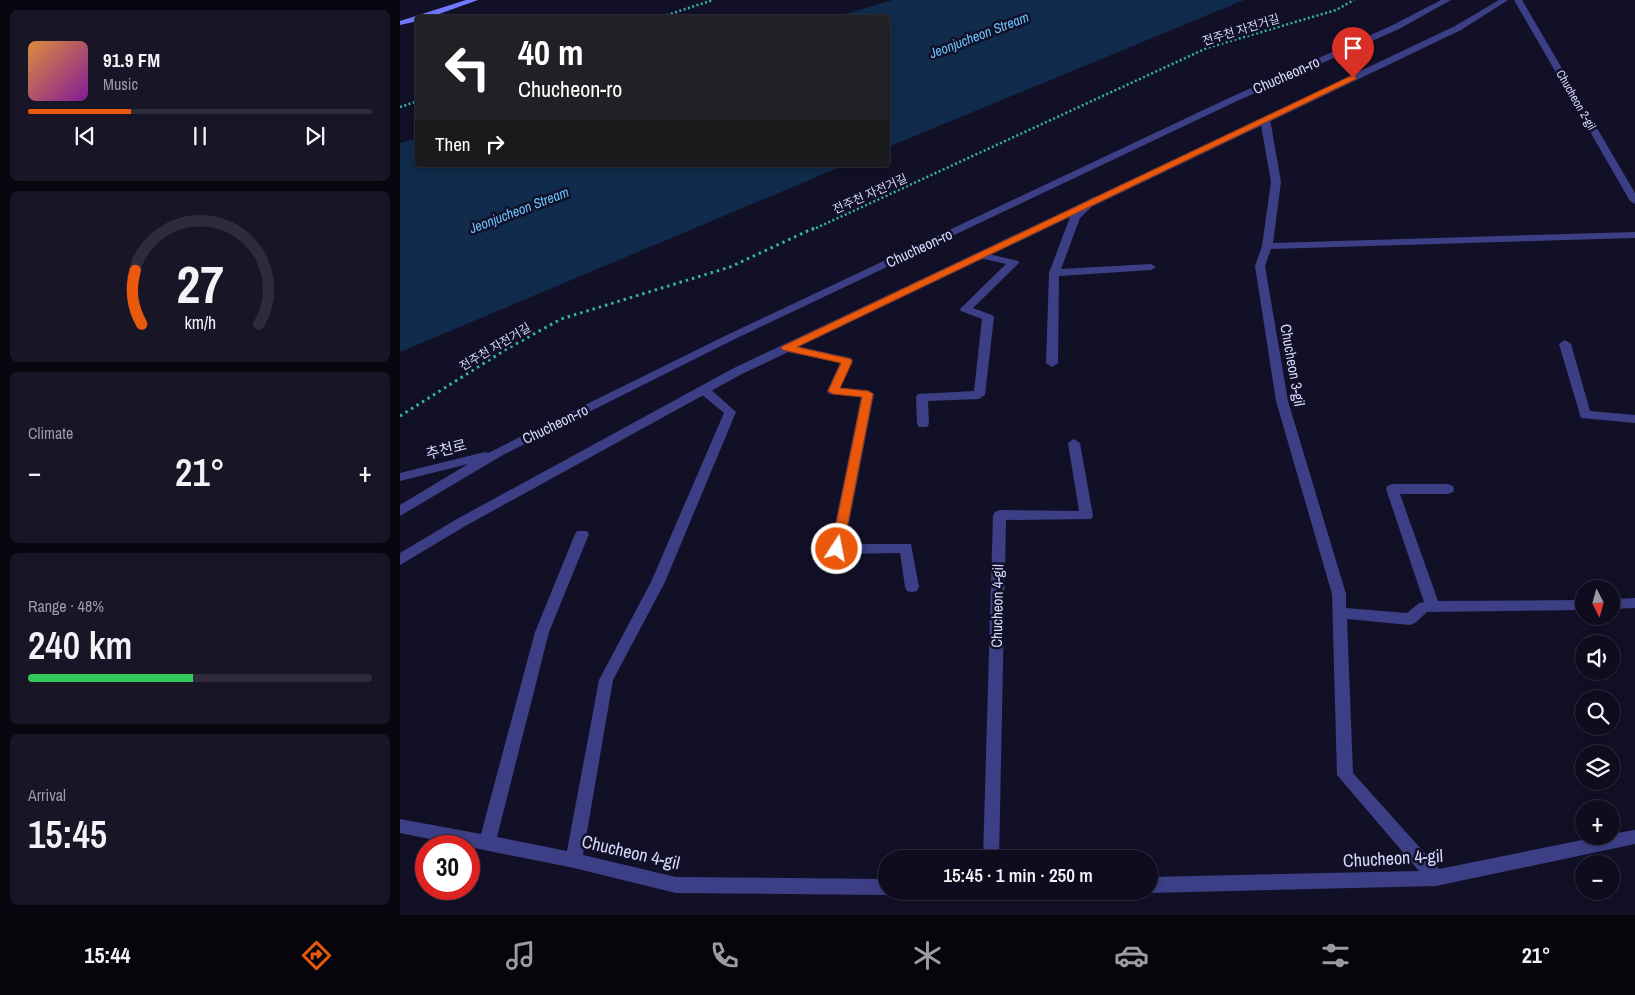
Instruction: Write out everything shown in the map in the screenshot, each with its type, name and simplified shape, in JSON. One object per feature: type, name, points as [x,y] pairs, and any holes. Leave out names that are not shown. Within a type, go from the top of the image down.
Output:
[{"type":"street","points":[[427,15],[474,0]]},
{"type":"street","name":"Chucheon-ro","points":[[400,511],[499,452],[733,336],[1234,99],[1396,27],[1446,0]]},
{"type":"street","name":"Chucheon-ro","points":[[400,560],[462,522],[704,390],[1094,200],[1458,28],[1504,0]]},
{"type":"street","name":"Chucheon 2-gil","points":[[1518,0],[1635,201]]},
{"type":"street","points":[[400,23],[415,19]]},
{"type":"street","name":"Chucheon 3-gil","points":[[1265,119],[1276,182],[1267,246],[1260,266],[1282,401],[1339,594],[1345,776],[1436,878]]},
{"type":"street","name":"Chucheon-ro","points":[[1052,363],[1054,273],[1075,217],[1094,200]]},
{"type":"street","points":[[1267,246],[1635,236]]},
{"type":"street","points":[[923,424],[922,396],[979,395],[988,318],[965,309],[1014,263],[980,255]]},
{"type":"street","points":[[1054,273],[1151,267]]},
{"type":"street","points":[[1565,344],[1585,415],[1635,419]]},
{"type":"street","points":[[787,348],[847,362],[833,391],[868,394],[837,549],[906,548],[912,587]]},
{"type":"street","points":[[574,860],[606,680],[658,582],[730,412],[704,390]]},
{"type":"street","name":"Chucheon 4-gil","points":[[991,850],[1000,515],[1086,516],[1074,442]]},
{"type":"street","name":"추천로","points":[[400,477],[499,452]]},
{"type":"street","points":[[1433,607],[1392,488],[1448,489]]},
{"type":"street","points":[[487,844],[542,632],[582,534]]},
{"type":"street","points":[[1620,604],[1635,603]]},
{"type":"street","points":[[1340,613],[1410,618],[1424,607],[1575,605]]},
{"type":"street","name":"Chucheon 4-gil","points":[[400,826],[574,860],[676,885],[878,887]]},
{"type":"street","name":"Chucheon 4-gil","points":[[1158,885],[1436,878],[1635,837]]},
{"type":"path","points":[[667,15],[713,0]]},
{"type":"path","name":"전주천 자전거길","points":[[400,416],[505,350],[561,319],[730,267],[1207,48],[1336,10],[1354,0]]},
{"type":"path","points":[[400,107],[415,102]]},
{"type":"water","name":"Jeonjucheon Stream","points":[[892,0],[1244,0],[890,146],[890,15],[843,15]]},
{"type":"water","name":"Jeonjucheon Stream","points":[[415,139],[415,167],[840,167],[400,352],[400,143]]},
{"type":"route","points":[[837,549],[868,394],[833,391],[847,362],[787,348],[1353,78]]}]
